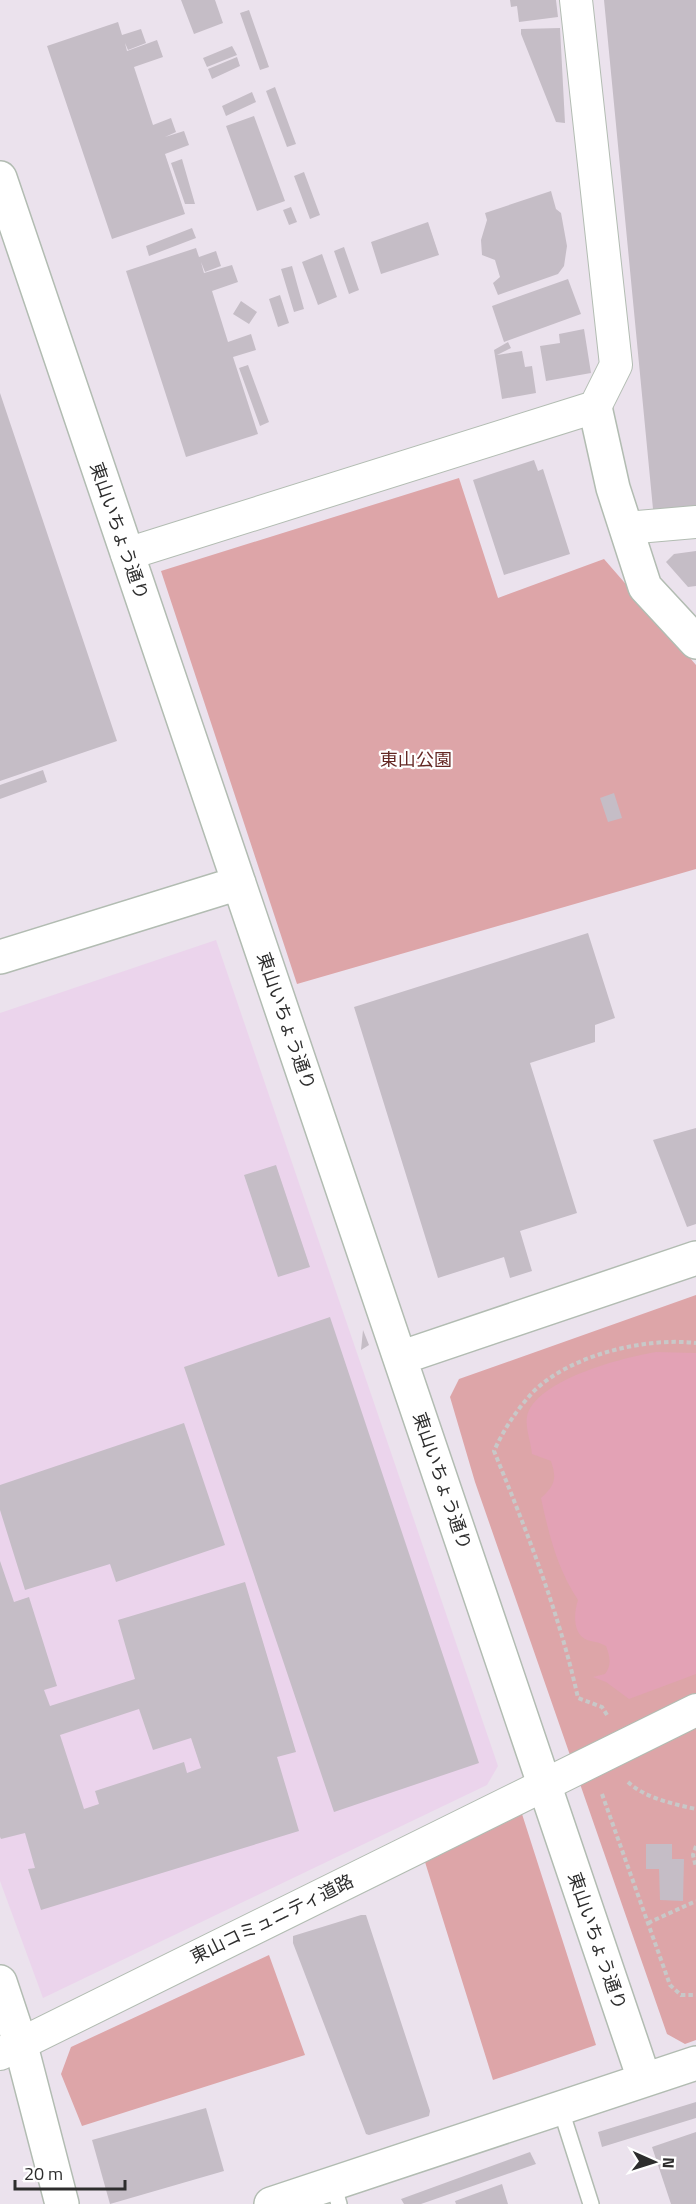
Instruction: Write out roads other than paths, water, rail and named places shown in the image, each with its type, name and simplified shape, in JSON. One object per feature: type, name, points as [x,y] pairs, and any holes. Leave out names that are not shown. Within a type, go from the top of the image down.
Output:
[{"type":"street","points":[[576,0],[616,365],[596,407],[613,488],[645,586],[696,642]]},
{"type":"street","name":"東山いちょう通り","points":[[0,178],[644,2079]]},
{"type":"street","points":[[127,554],[596,407]]},
{"type":"street","points":[[626,528],[696,522]]},
{"type":"street","points":[[0,957],[239,883]]},
{"type":"street","points":[[400,1358],[696,1258]]},
{"type":"street","name":"東山コミュニティ道路","points":[[10,2048],[696,1710]]},
{"type":"street","points":[[0,1982],[10,2048],[62,2204]]},
{"type":"street","points":[[271,2204],[336,2194],[560,2107],[696,2063]]},
{"type":"lane","points":[[560,2107],[591,2204]]},
{"type":"park label","name":"東山公園","points":[[416,760]]}]
